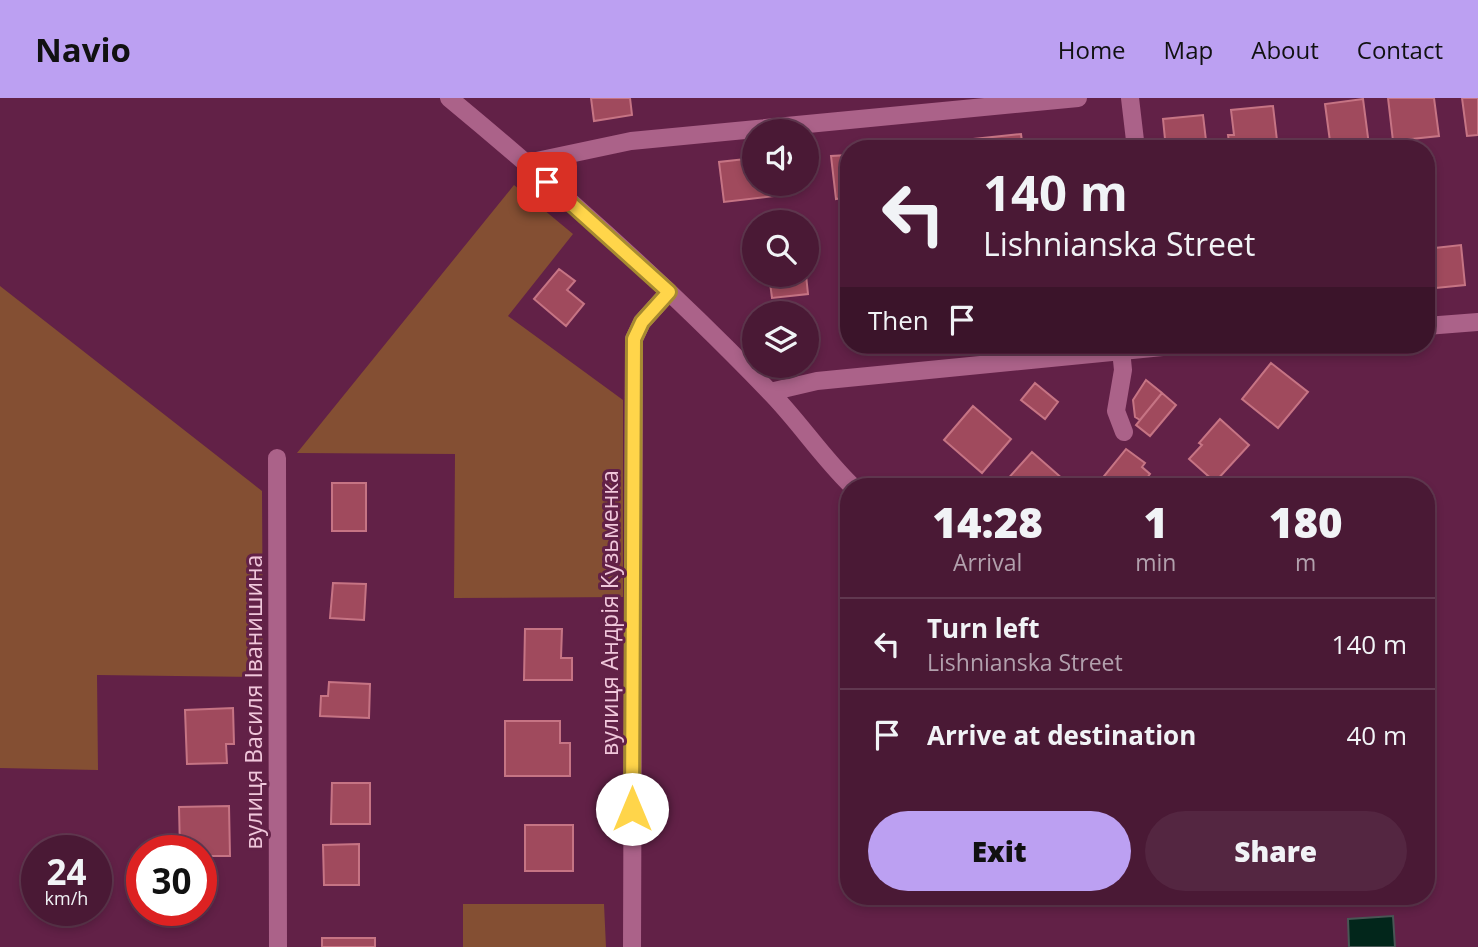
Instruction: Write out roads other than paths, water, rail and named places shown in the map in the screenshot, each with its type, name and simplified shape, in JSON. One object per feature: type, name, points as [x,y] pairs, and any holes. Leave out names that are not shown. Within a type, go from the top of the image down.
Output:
[{"type":"street","points":[[449,98],[527,163],[669,292],[770,392],[828,463],[844,478]]},
{"type":"street","points":[[527,163],[631,141],[1078,98]]},
{"type":"street","points":[[1130,98],[1135,140]]},
{"type":"street","name":"вулиця Андрія Кузьменка","points":[[632,947],[634,339],[642,322],[669,292]]},
{"type":"street","points":[[1435,325],[1478,322]]},
{"type":"street","points":[[770,392],[817,381],[1082,354]]},
{"type":"street","points":[[1121,354],[1123,370],[1116,411],[1124,432]]},
{"type":"street","name":"вулиця Василя Іванишина","points":[[277,458],[278,947]]}]
